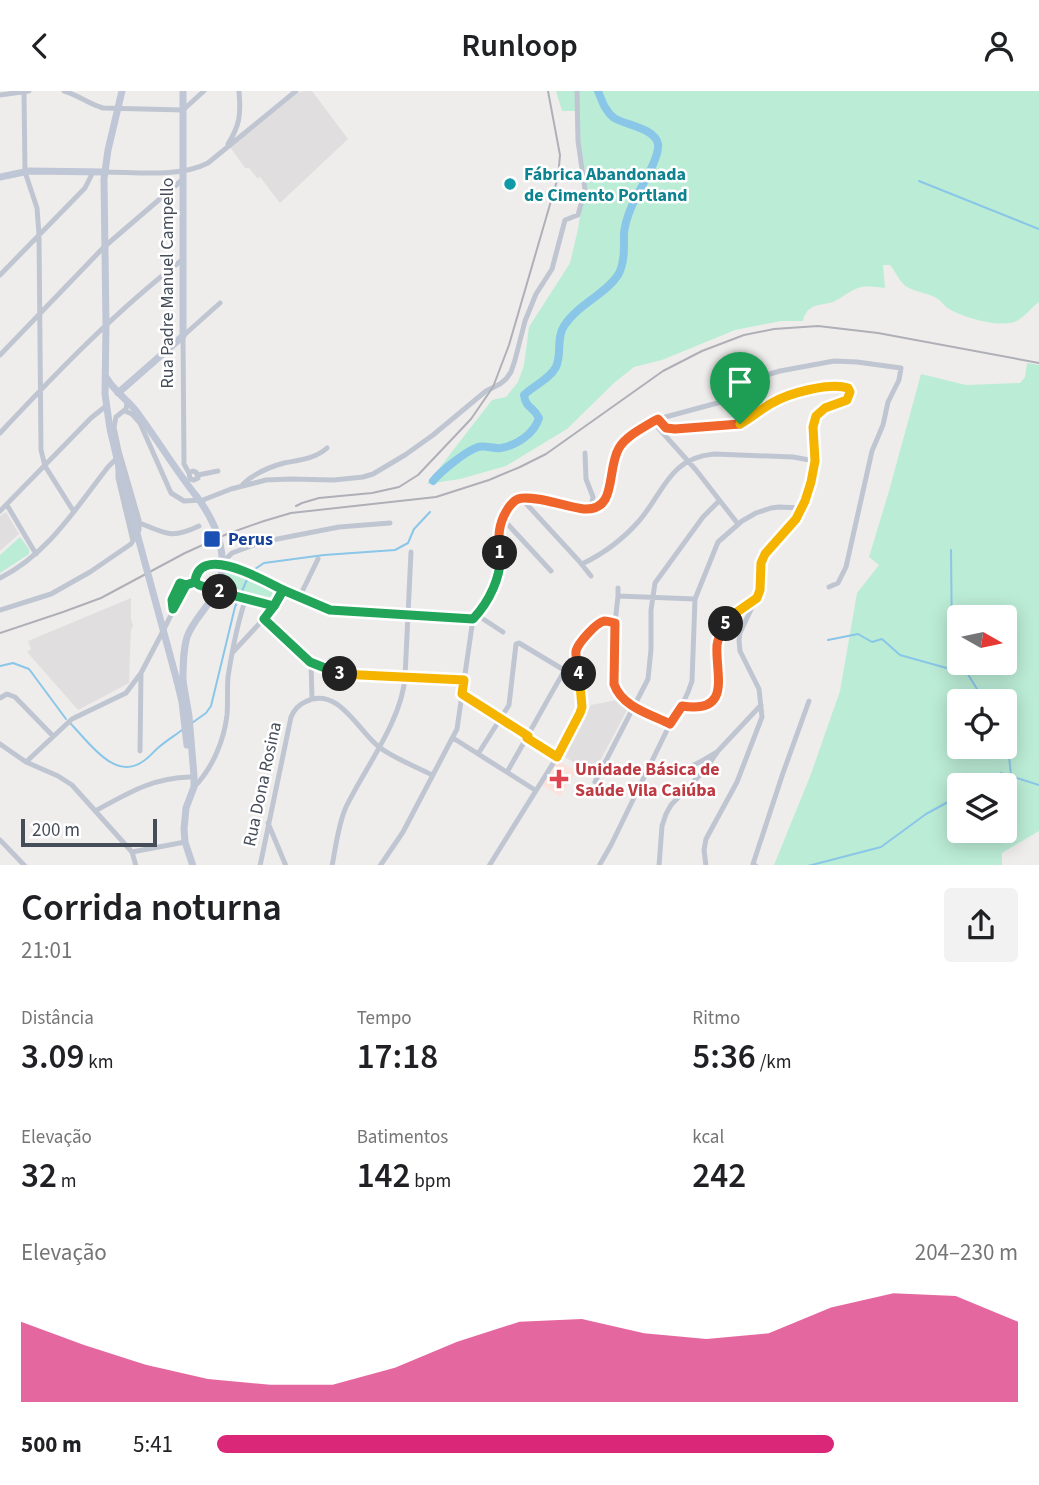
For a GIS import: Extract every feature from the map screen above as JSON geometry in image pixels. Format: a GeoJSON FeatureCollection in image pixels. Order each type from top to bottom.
{"type":"FeatureCollection","features":[{"type":"Feature","properties":{"kind":"main road"},"geometry":{"type":"LineString","coordinates":[[122,91],[104,172],[106,406],[118,464],[180,681],[194,787],[189,798]]}},
{"type":"Feature","properties":{"kind":"main road","name":"Rua Padre Manuel Campello"},"geometry":{"type":"LineString","coordinates":[[183,91],[183,336]]}},
{"type":"Feature","properties":{"kind":"main road"},"geometry":{"type":"LineString","coordinates":[[0,177],[25,172],[104,172]]}},
{"type":"Feature","properties":{"kind":"main road"},"geometry":{"type":"LineString","coordinates":[[118,393],[183,336]]}},
{"type":"Feature","properties":{"kind":"main road"},"geometry":{"type":"LineString","coordinates":[[106,377],[126,407],[139,415],[178,474],[205,508],[220,539],[220,578],[214,595],[190,630],[180,681]]}},
{"type":"Feature","properties":{"kind":"main road"},"geometry":{"type":"LineString","coordinates":[[192,773],[184,821],[185,842],[192,865]]}},
{"type":"Feature","properties":{"kind":"street"},"geometry":{"type":"LineString","coordinates":[[64,91],[96,106],[183,110],[204,91]]}},
{"type":"Feature","properties":{"kind":"street"},"geometry":{"type":"LineString","coordinates":[[226,148],[239,125],[239,91]]}},
{"type":"Feature","properties":{"kind":"street"},"geometry":{"type":"LineString","coordinates":[[0,355],[104,247],[182,176],[208,163],[296,91]]}},
{"type":"Feature","properties":{"kind":"street"},"geometry":{"type":"LineString","coordinates":[[0,610],[51,594],[90,572],[133,541],[140,523],[114,426],[116,417],[126,407],[140,423],[174,496],[184,501],[200,501],[265,480],[334,479],[373,474],[415,448],[486,391],[506,379],[511,372],[536,293],[552,269],[565,220],[578,215],[581,207],[585,183],[578,141],[577,91]]}},
{"type":"Feature","properties":{"kind":"street"},"geometry":{"type":"LineString","coordinates":[[0,95],[27,92],[25,172],[35,201],[38,235],[41,450],[45,466],[74,512]]}},
{"type":"Feature","properties":{"kind":"street"},"geometry":{"type":"LineString","coordinates":[[0,275],[85,188],[93,172]]}},
{"type":"Feature","properties":{"kind":"street"},"geometry":{"type":"LineString","coordinates":[[104,172],[182,176]]}},
{"type":"Feature","properties":{"kind":"street"},"geometry":{"type":"LineString","coordinates":[[0,433],[106,325],[182,260]]}},
{"type":"Feature","properties":{"kind":"street"},"geometry":{"type":"LineString","coordinates":[[183,336],[220,303]]}},
{"type":"Feature","properties":{"kind":"street","name":"Rua Padre Manuel Campello"},"geometry":{"type":"LineString","coordinates":[[183,336],[184,464],[192,480],[197,479],[198,475],[218,471]]}},
{"type":"Feature","properties":{"kind":"street"},"geometry":{"type":"LineString","coordinates":[[381,865],[403,832],[459,722],[475,617],[499,573],[501,560],[498,535],[502,518],[510,505],[522,498],[531,498],[573,508],[599,507],[607,498],[620,446],[631,436],[656,420],[721,402],[751,382],[780,371],[834,361],[901,368],[872,451],[846,567],[838,583],[830,587]]}},
{"type":"Feature","properties":{"kind":"street"},"geometry":{"type":"LineString","coordinates":[[656,420],[670,429],[735,425],[786,396],[838,386],[848,388],[850,392],[847,400],[825,408],[816,416],[813,427],[815,461],[802,508],[765,554],[761,563],[760,590],[738,640],[743,659],[759,689],[761,719],[740,776],[706,839],[706,865]]}},
{"type":"Feature","properties":{"kind":"street"},"geometry":{"type":"LineString","coordinates":[[0,511],[106,406]]}},
{"type":"Feature","properties":{"kind":"street"},"geometry":{"type":"LineString","coordinates":[[656,420],[738,524]]}},
{"type":"Feature","properties":{"kind":"street"},"geometry":{"type":"LineString","coordinates":[[241,486],[260,472],[314,456],[327,448]]}},
{"type":"Feature","properties":{"kind":"street"},"geometry":{"type":"LineString","coordinates":[[585,453],[586,479],[593,497],[591,509]]}},
{"type":"Feature","properties":{"kind":"street"},"geometry":{"type":"LineString","coordinates":[[582,565],[627,533],[641,519],[670,477],[687,461],[714,454],[793,457],[815,461]]}},
{"type":"Feature","properties":{"kind":"street"},"geometry":{"type":"LineString","coordinates":[[0,578],[36,554],[60,530],[105,470],[118,464],[117,478],[133,541]]}},
{"type":"Feature","properties":{"kind":"street"},"geometry":{"type":"LineString","coordinates":[[522,498],[591,576]]}},
{"type":"Feature","properties":{"kind":"street"},"geometry":{"type":"LineString","coordinates":[[595,782],[649,675],[655,583],[719,501]]}},
{"type":"Feature","properties":{"kind":"street"},"geometry":{"type":"LineString","coordinates":[[7,505],[36,554]]}},
{"type":"Feature","properties":{"kind":"street"},"geometry":{"type":"LineString","coordinates":[[600,865],[670,724],[682,706],[692,681],[695,599],[719,542],[738,524],[756,513],[771,508],[802,508]]}},
{"type":"Feature","properties":{"kind":"street"},"geometry":{"type":"LineString","coordinates":[[502,518],[551,571]]}},
{"type":"Feature","properties":{"kind":"street"},"geometry":{"type":"LineString","coordinates":[[140,523],[166,534],[178,534],[199,526]]}},
{"type":"Feature","properties":{"kind":"street"},"geometry":{"type":"LineString","coordinates":[[221,564],[232,553],[262,543],[339,527],[390,523]]}},
{"type":"Feature","properties":{"kind":"street"},"geometry":{"type":"LineString","coordinates":[[332,865],[345,810],[399,706],[404,687],[411,552]]}},
{"type":"Feature","properties":{"kind":"street"},"geometry":{"type":"LineString","coordinates":[[299,598],[318,559]]}},
{"type":"Feature","properties":{"kind":"street"},"geometry":{"type":"LineString","coordinates":[[195,582],[196,575],[215,563],[258,577],[330,610],[475,617],[503,632]]}},
{"type":"Feature","properties":{"kind":"street"},"geometry":{"type":"LineString","coordinates":[[26,762],[72,719],[122,696],[132,686],[164,630],[173,609],[174,593],[180,583],[186,585],[195,582]]}},
{"type":"Feature","properties":{"kind":"street"},"geometry":{"type":"LineString","coordinates":[[195,582],[274,606]]}},
{"type":"Feature","properties":{"kind":"street"},"geometry":{"type":"LineString","coordinates":[[618,588],[614,684],[619,694],[635,707],[670,724]]}},
{"type":"Feature","properties":{"kind":"street"},"geometry":{"type":"LineString","coordinates":[[233,652],[264,619],[283,590]]}},
{"type":"Feature","properties":{"kind":"street"},"geometry":{"type":"LineString","coordinates":[[618,596],[695,599]]}},
{"type":"Feature","properties":{"kind":"street"},"geometry":{"type":"LineString","coordinates":[[194,787],[209,767],[219,747],[227,717],[228,680],[238,621],[245,598]]}},
{"type":"Feature","properties":{"kind":"street"},"geometry":{"type":"LineString","coordinates":[[682,706],[704,705],[716,696],[719,684],[719,637],[737,612],[757,598]]}},
{"type":"Feature","properties":{"kind":"street"},"geometry":{"type":"LineString","coordinates":[[264,619],[310,662],[337,674],[464,680]]}},
{"type":"Feature","properties":{"kind":"street"},"geometry":{"type":"LineString","coordinates":[[507,772],[581,642],[600,623],[615,623]]}},
{"type":"Feature","properties":{"kind":"street"},"geometry":{"type":"LineString","coordinates":[[478,754],[502,718],[509,702],[516,645],[519,643],[564,670]]}},
{"type":"Feature","properties":{"kind":"street"},"geometry":{"type":"LineString","coordinates":[[490,865],[578,720],[581,710],[576,652]]}},
{"type":"Feature","properties":{"kind":"street"},"geometry":{"type":"LineString","coordinates":[[310,662],[312,699],[330,700],[338,705],[379,747],[432,775]]}},
{"type":"Feature","properties":{"kind":"street"},"geometry":{"type":"LineString","coordinates":[[140,751],[141,673]]}},
{"type":"Feature","properties":{"kind":"street"},"geometry":{"type":"LineString","coordinates":[[0,698],[7,694],[15,697],[53,736]]}},
{"type":"Feature","properties":{"kind":"street"},"geometry":{"type":"LineString","coordinates":[[462,694],[502,718],[557,757]]}},
{"type":"Feature","properties":{"kind":"street","name":"Rua Dona Rosina"},"geometry":{"type":"LineString","coordinates":[[260,865],[292,713],[301,704],[312,699]]}},
{"type":"Feature","properties":{"kind":"street"},"geometry":{"type":"LineString","coordinates":[[754,865],[809,701]]}},
{"type":"Feature","properties":{"kind":"street"},"geometry":{"type":"LineString","coordinates":[[659,865],[666,814],[705,771],[718,751],[761,705]]}},
{"type":"Feature","properties":{"kind":"street"},"geometry":{"type":"LineString","coordinates":[[453,738],[535,790]]}},
{"type":"Feature","properties":{"kind":"street"},"geometry":{"type":"LineString","coordinates":[[0,744],[26,762],[66,781],[132,852],[136,865]]}},
{"type":"Feature","properties":{"kind":"street"},"geometry":{"type":"LineString","coordinates":[[648,771],[683,771],[718,751]]}},
{"type":"Feature","properties":{"kind":"street"},"geometry":{"type":"LineString","coordinates":[[95,811],[150,783],[209,767]]}},
{"type":"Feature","properties":{"kind":"street"},"geometry":{"type":"LineString","coordinates":[[268,823],[286,865]]}},
{"type":"Feature","properties":{"kind":"street"},"geometry":{"type":"LineString","coordinates":[[0,840],[24,865]]}},
{"type":"Feature","properties":{"kind":"street"},"geometry":{"type":"LineString","coordinates":[[132,852],[185,842]]}},
{"type":"Feature","properties":{"kind":"shaded area"},"geometry":{"type":"Polygon","coordinates":[[[312,91],[348,139],[280,203],[260,177],[257,178],[249,168],[245,168],[230,147],[299,92],[312,91]]]}},
{"type":"Feature","properties":{"kind":"shaded area"},"geometry":{"type":"Polygon","coordinates":[[[6,512],[19,534],[0,551],[0,516],[6,512]]]}},
{"type":"Feature","properties":{"kind":"shaded area"},"geometry":{"type":"Polygon","coordinates":[[[131,598],[133,626],[129,683],[78,710],[27,652],[31,649],[28,641],[131,598]]]}},
{"type":"Feature","properties":{"kind":"shaded area"},"geometry":{"type":"Polygon","coordinates":[[[616,700],[627,710],[593,774],[563,756],[591,705],[616,700]]]}},
{"type":"Feature","properties":{"kind":"shaded area","name":"Unidade Básica de Saúde Vila Caiúba"},"geometry":{"type":"Polygon","coordinates":[[[558,760],[576,772],[560,797],[542,785],[558,760]]]}},
{"type":"Feature","properties":{"kind":"green space"},"geometry":{"type":"Polygon","coordinates":[[[556,91],[1039,91],[1039,302],[1014,322],[1002,324],[976,320],[946,307],[934,297],[907,287],[890,265],[883,265],[885,288],[858,288],[833,302],[811,308],[803,321],[781,321],[735,330],[662,360],[634,367],[567,429],[506,466],[460,479],[427,484],[492,400],[506,397],[518,382],[524,365],[529,327],[570,263],[586,178],[575,111],[562,111],[556,91]]]}},
{"type":"Feature","properties":{"kind":"green space"},"geometry":{"type":"Polygon","coordinates":[[[1027,363],[1039,365],[1039,831],[1002,853],[1002,865],[774,865],[811,774],[840,691],[857,593],[879,565],[869,557],[921,374],[966,385],[1020,383],[1025,377],[1027,363]]]}},
{"type":"Feature","properties":{"kind":"green space"},"geometry":{"type":"Polygon","coordinates":[[[20,537],[29,549],[29,554],[0,573],[0,555],[20,537]]]}},
{"type":"Feature","properties":{"kind":"green space"},"geometry":{"type":"Polygon","coordinates":[[[226,567],[272,591],[273,596],[267,598],[220,588],[226,567]]]}},
{"type":"Feature","properties":{"kind":"waterway"},"geometry":{"type":"LineString","coordinates":[[433,481],[473,449],[507,447],[524,438],[533,429],[539,418],[526,403],[524,395],[556,367],[564,326],[618,275],[623,260],[627,220],[652,167],[658,144],[646,131],[614,118],[606,109],[598,91]]}},
{"type":"Feature","properties":{"kind":"waterway"},"geometry":{"type":"LineString","coordinates":[[919,181],[1039,229]]}},
{"type":"Feature","properties":{"kind":"waterway"},"geometry":{"type":"LineString","coordinates":[[252,571],[264,563],[395,550],[408,543],[414,529],[430,512]]}},
{"type":"Feature","properties":{"kind":"waterway"},"geometry":{"type":"LineString","coordinates":[[951,550],[952,605]]}},
{"type":"Feature","properties":{"kind":"waterway"},"geometry":{"type":"LineString","coordinates":[[192,723],[211,706],[235,607],[249,575]]}},
{"type":"Feature","properties":{"kind":"waterway"},"geometry":{"type":"LineString","coordinates":[[828,640],[858,634],[872,642],[882,639],[900,655],[947,668]]}},
{"type":"Feature","properties":{"kind":"waterway"},"geometry":{"type":"LineString","coordinates":[[0,666],[13,663],[29,669],[66,719]]}},
{"type":"Feature","properties":{"kind":"waterway"},"geometry":{"type":"LineString","coordinates":[[968,675],[977,689]]}},
{"type":"Feature","properties":{"kind":"waterway"},"geometry":{"type":"LineString","coordinates":[[70,723],[102,756],[112,763],[132,767],[147,759],[182,730]]}},
{"type":"Feature","properties":{"kind":"waterway"},"geometry":{"type":"LineString","coordinates":[[1009,759],[1011,773]]}},
{"type":"Feature","properties":{"kind":"waterway"},"geometry":{"type":"LineString","coordinates":[[1017,778],[1039,785]]}},
{"type":"Feature","properties":{"kind":"waterway"},"geometry":{"type":"LineString","coordinates":[[812,865],[881,847],[926,814],[947,803]]}},
{"type":"Feature","properties":{"kind":"railway"},"geometry":{"type":"LineString","coordinates":[[296,506],[319,498],[372,493],[399,487],[418,475],[471,419],[493,387],[509,345],[558,177],[560,155],[548,91]]}},
{"type":"Feature","properties":{"kind":"railway"},"geometry":{"type":"LineString","coordinates":[[0,633],[101,598],[185,553],[264,521],[291,513],[436,497],[489,480],[546,454],[663,371],[702,351],[744,335],[774,329],[818,326],[878,333],[1039,363]]}},
{"type":"Feature","properties":{"kind":"place","name":"Fábrica Abandonada de Cimento Portland"},"geometry":{"type":"Point","coordinates":[510,184]}},
{"type":"Feature","properties":{"kind":"place","name":"Perus"},"geometry":{"type":"Point","coordinates":[212,539]}},
{"type":"Feature","properties":{"kind":"place","name":"Unidade Básica de Saúde Vila Caiúba"},"geometry":{"type":"Point","coordinates":[559,779]}},
{"type":"Feature","properties":{"kind":"route"},"geometry":{"type":"LineString","coordinates":[[740,424],[670,429],[663,426],[658,419],[654,421],[631,436],[618,450],[607,498],[596,509],[573,508],[526,497],[514,501],[500,525],[499,573],[473,619],[330,610],[283,590],[274,606],[195,582],[186,585],[173,609],[172,600],[180,583],[186,585],[195,582],[200,571],[215,563],[251,574],[283,590],[274,606],[264,619],[310,662],[337,674],[464,680],[462,694],[557,757],[581,710],[576,652],[592,629],[608,621],[615,623],[614,684],[617,690],[625,701],[670,724],[682,706],[704,705],[716,696],[720,676],[717,645],[719,637],[737,612],[757,598],[761,563],[765,554],[796,519],[807,496],[815,461],[813,427],[816,416],[825,408],[847,400],[850,392],[848,388],[838,386],[795,393],[773,402],[740,424]]}}]}
